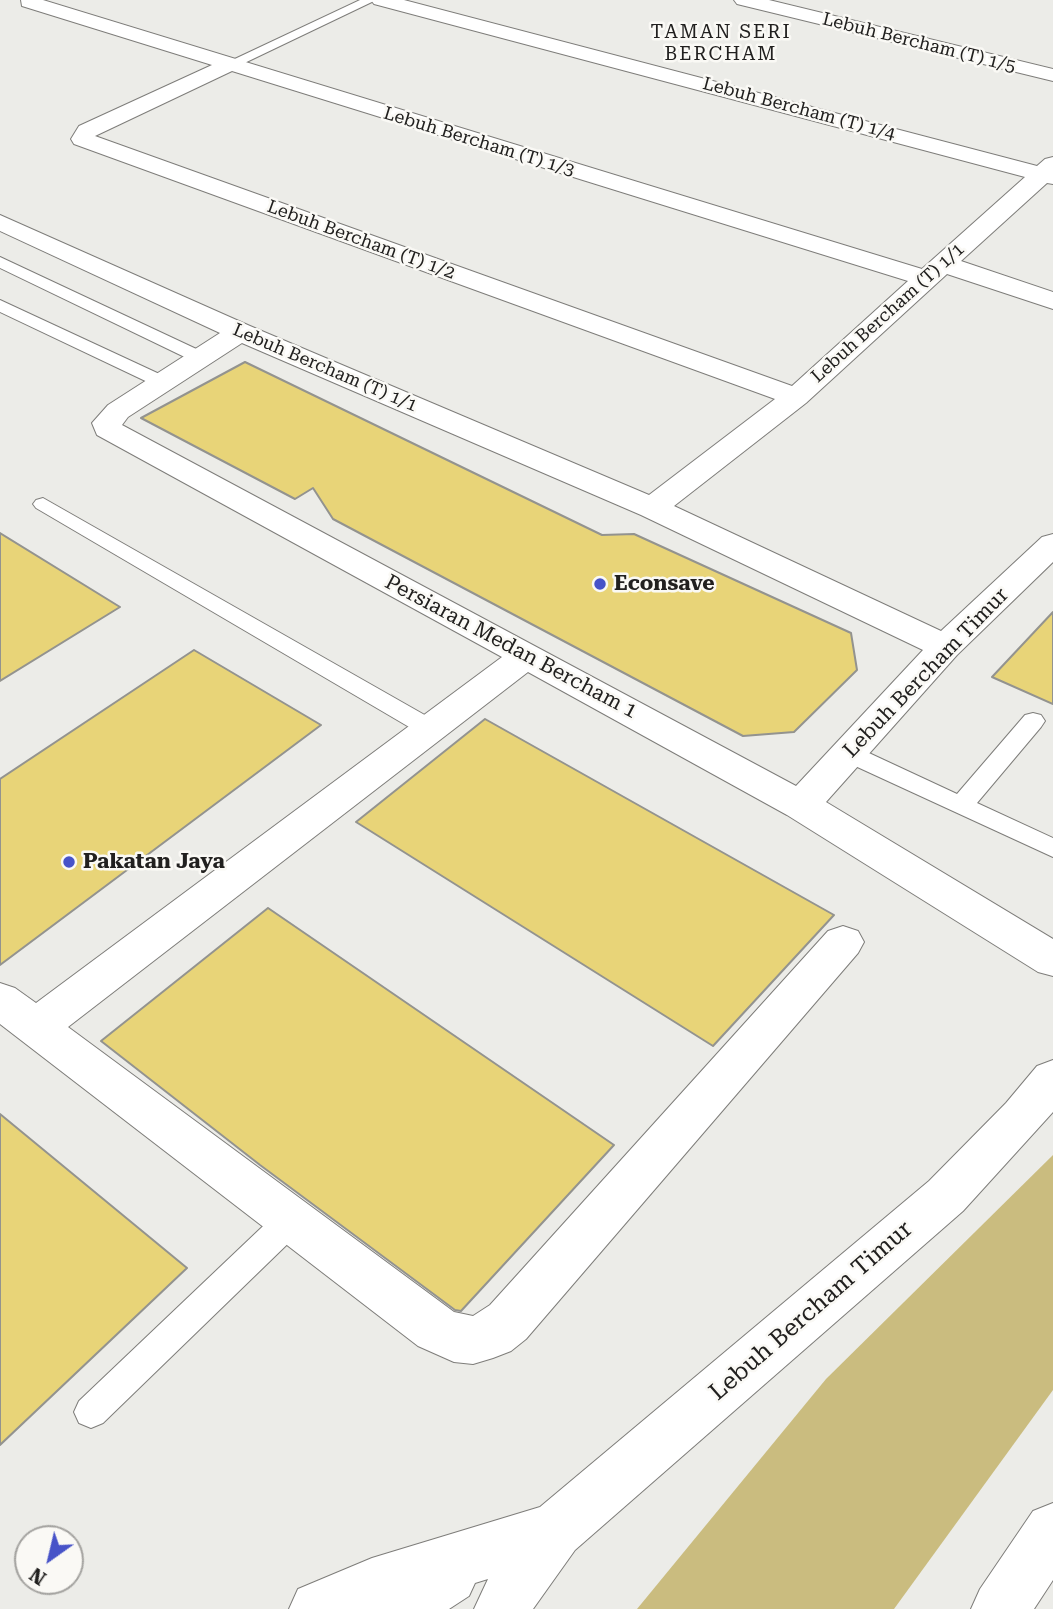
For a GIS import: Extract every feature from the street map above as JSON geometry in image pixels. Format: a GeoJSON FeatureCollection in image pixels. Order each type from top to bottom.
{"type":"FeatureCollection","features":[{"type":"Feature","properties":{"kind":"street","name":"Lebuh Bercham (T) 1/4"},"geometry":{"type":"LineString","coordinates":[[382,0],[1049,171]]}},
{"type":"Feature","properties":{"kind":"street","name":"Lebuh Bercham (T) 1/5"},"geometry":{"type":"LineString","coordinates":[[744,0],[1053,75]]}},
{"type":"Feature","properties":{"kind":"street","name":"Lebuh Bercham (T) 1/3"},"geometry":{"type":"LineString","coordinates":[[29,2],[229,65],[936,271],[1053,301]]}},
{"type":"Feature","properties":{"kind":"street","name":"Lebuh Bercham (T) 1/2"},"geometry":{"type":"LineString","coordinates":[[229,65],[87,131],[82,139],[796,397]]}},
{"type":"Feature","properties":{"kind":"street","name":"Lebuh Bercham (T) 1/1"},"geometry":{"type":"LineString","coordinates":[[652,508],[796,397],[1049,171]]}},
{"type":"Feature","properties":{"kind":"street","name":"Lebuh Bercham (T) 1/1"},"geometry":{"type":"LineString","coordinates":[[0,222],[240,332],[652,508],[945,647]]}},
{"type":"Feature","properties":{"kind":"street","name":"Persiaran Medan Bercham 1"},"geometry":{"type":"LineString","coordinates":[[240,332],[111,416],[107,423],[108,429],[802,805],[1053,960]]}},
{"type":"Feature","properties":{"kind":"street","name":"Lebuh Bercham Timur"},"geometry":{"type":"LineString","coordinates":[[802,805],[945,647],[1053,544]]}},
{"type":"Feature","properties":{"kind":"street"},"geometry":{"type":"LineString","coordinates":[[35,1028],[528,655]]}},
{"type":"Feature","properties":{"kind":"street"},"geometry":{"type":"LineString","coordinates":[[0,1000],[436,1329],[454,1338],[473,1340],[493,1334],[508,1322],[843,943]]}},
{"type":"Feature","properties":{"kind":"street","name":"Lebuh Bercham Timur"},"geometry":{"type":"LineString","coordinates":[[500,1588],[555,1530],[946,1196],[1053,1079]]}},
{"type":"Feature","properties":{"kind":"street"},"geometry":{"type":"LineString","coordinates":[[1000,1609],[1053,1531]]}},
{"type":"Feature","properties":{"kind":"street"},"geometry":{"type":"LineString","coordinates":[[318,1609],[372,1586],[500,1588]]}},
{"type":"Feature","properties":{"kind":"street"},"geometry":{"type":"LineString","coordinates":[[398,1609],[500,1588]]}},
{"type":"Feature","properties":{"kind":"lane"},"geometry":{"type":"LineString","coordinates":[[229,65],[370,0]]}},
{"type":"Feature","properties":{"kind":"lane"},"geometry":{"type":"LineString","coordinates":[[0,262],[201,358]]}},
{"type":"Feature","properties":{"kind":"lane"},"geometry":{"type":"LineString","coordinates":[[0,305],[162,382]]}},
{"type":"Feature","properties":{"kind":"lane"},"geometry":{"type":"LineString","coordinates":[[43,504],[429,728]]}},
{"type":"Feature","properties":{"kind":"lane"},"geometry":{"type":"LineString","coordinates":[[961,806],[1032,721]]}},
{"type":"Feature","properties":{"kind":"lane"},"geometry":{"type":"LineString","coordinates":[[848,753],[1053,848]]}},
{"type":"Feature","properties":{"kind":"lane"},"geometry":{"type":"LineString","coordinates":[[91,1412],[291,1220]]}},
{"type":"Feature","properties":{"kind":"shaded area"},"geometry":{"type":"Polygon","coordinates":[[[1053,1155],[1053,1390],[894,1609],[637,1609],[826,1379],[1053,1155]]]}},
{"type":"Feature","properties":{"kind":"building","name":"Econsave"},"geometry":{"type":"Polygon","coordinates":[[[245,362],[602,535],[634,534],[851,633],[857,670],[794,732],[743,736],[333,519],[313,488],[295,499],[141,418],[245,362]]]}},
{"type":"Feature","properties":{"kind":"building"},"geometry":{"type":"Polygon","coordinates":[[[0,533],[120,607],[0,681],[0,533]]]}},
{"type":"Feature","properties":{"kind":"building"},"geometry":{"type":"Polygon","coordinates":[[[1053,612],[1053,704],[992,677],[1053,612]]]}},
{"type":"Feature","properties":{"kind":"building","name":"Pakatan Jaya"},"geometry":{"type":"Polygon","coordinates":[[[194,650],[321,725],[0,965],[0,779],[194,650]]]}},
{"type":"Feature","properties":{"kind":"building"},"geometry":{"type":"Polygon","coordinates":[[[485,719],[834,915],[713,1046],[356,822],[485,719]]]}},
{"type":"Feature","properties":{"kind":"building"},"geometry":{"type":"Polygon","coordinates":[[[268,908],[614,1145],[461,1311],[455,1310],[260,1165],[101,1041],[268,908]]]}},
{"type":"Feature","properties":{"kind":"building"},"geometry":{"type":"Polygon","coordinates":[[[0,1114],[187,1268],[0,1445],[0,1114]]]}},
{"type":"Feature","properties":{"kind":"place","name":"Econsave"},"geometry":{"type":"Point","coordinates":[600,584]}},
{"type":"Feature","properties":{"kind":"place","name":"Pakatan Jaya"},"geometry":{"type":"Point","coordinates":[69,862]}},
{"type":"Feature","properties":{"kind":"district","name":"TAMAN SERI BERCHAM"},"geometry":{"type":"Point","coordinates":[721,43]}}]}
